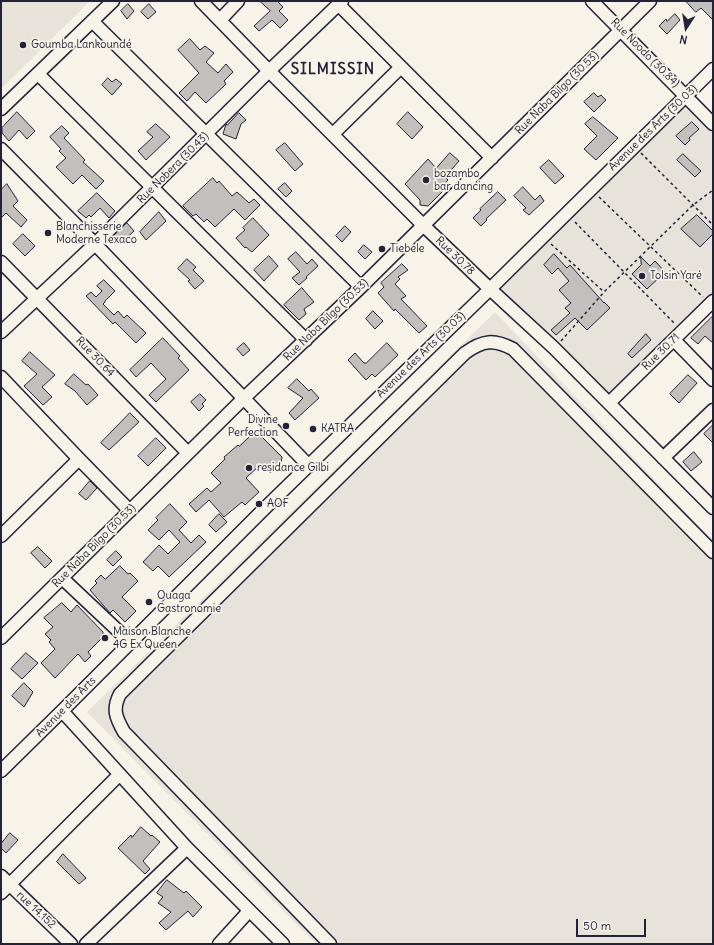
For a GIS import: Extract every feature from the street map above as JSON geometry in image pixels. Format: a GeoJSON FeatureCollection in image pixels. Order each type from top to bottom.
{"type":"FeatureCollection","features":[{"type":"Feature","properties":{"kind":"street"},"geometry":{"type":"LineString","coordinates":[[1,109],[113,1]]}},
{"type":"Feature","properties":{"kind":"street","name":"Rue 30.78"},"geometry":{"type":"LineString","coordinates":[[201,1],[423,225],[554,348],[713,508]]}},
{"type":"Feature","properties":{"kind":"street"},"geometry":{"type":"LineString","coordinates":[[220,20],[238,1]]}},
{"type":"Feature","properties":{"kind":"street","name":"Rue Noodo (30.84)"},"geometry":{"type":"LineString","coordinates":[[592,1],[713,124]]}},
{"type":"Feature","properties":{"kind":"street","name":"Rue Naba Bilgo (30.53)"},"geometry":{"type":"LineString","coordinates":[[1,638],[244,398],[361,287],[650,1]]}},
{"type":"Feature","properties":{"kind":"street"},"geometry":{"type":"LineString","coordinates":[[341,3],[401,67],[492,158]]}},
{"type":"Feature","properties":{"kind":"street","name":"Rue Nobera (30.43)"},"geometry":{"type":"LineString","coordinates":[[1,332],[95,244],[269,71],[341,3]]}},
{"type":"Feature","properties":{"kind":"street"},"geometry":{"type":"LineString","coordinates":[[92,21],[361,287]]}},
{"type":"Feature","properties":{"kind":"street"},"geometry":{"type":"LineString","coordinates":[[333,134],[401,67]]}},
{"type":"Feature","properties":{"kind":"street","name":"Avenue des Arts (30.03)"},"geometry":{"type":"LineString","coordinates":[[131,643],[258,514],[309,466],[414,361],[490,289],[713,69]]}},
{"type":"Feature","properties":{"kind":"street"},"geometry":{"type":"LineString","coordinates":[[38,74],[306,340]]}},
{"type":"Feature","properties":{"kind":"street"},"geometry":{"type":"LineString","coordinates":[[1,149],[95,244],[309,466]]}},
{"type":"Feature","properties":{"kind":"street","name":"Rue 30.64"},"geometry":{"type":"LineString","coordinates":[[1,262],[188,453]]}},
{"type":"Feature","properties":{"kind":"street","name":"Rue 30.71"},"geometry":{"type":"LineString","coordinates":[[609,403],[712,302]]}},
{"type":"Feature","properties":{"kind":"street"},"geometry":{"type":"LineString","coordinates":[[674,340],[713,380]]}},
{"type":"Feature","properties":{"kind":"street"},"geometry":{"type":"LineString","coordinates":[[330,944],[124,732],[118,722],[115,711],[115,703],[120,694],[465,353],[476,345],[488,341],[502,343],[513,349],[713,552]]}},
{"type":"Feature","properties":{"kind":"street"},"geometry":{"type":"LineString","coordinates":[[1,377],[130,510]]}},
{"type":"Feature","properties":{"kind":"street"},"geometry":{"type":"LineString","coordinates":[[663,458],[713,410]]}},
{"type":"Feature","properties":{"kind":"street"},"geometry":{"type":"LineString","coordinates":[[1,536],[79,459]]}},
{"type":"Feature","properties":{"kind":"street"},"geometry":{"type":"LineString","coordinates":[[62,578],[131,643]]}},
{"type":"Feature","properties":{"kind":"street","name":"Avenue des Arts"},"geometry":{"type":"LineString","coordinates":[[1,771],[131,643]]}},
{"type":"Feature","properties":{"kind":"street"},"geometry":{"type":"LineString","coordinates":[[62,711],[187,848],[283,944]]}},
{"type":"Feature","properties":{"kind":"street"},"geometry":{"type":"LineString","coordinates":[[4,885],[119,775]]}},
{"type":"Feature","properties":{"kind":"street"},"geometry":{"type":"LineString","coordinates":[[86,944],[187,848]]}},
{"type":"Feature","properties":{"kind":"street","name":"rue 14.152"},"geometry":{"type":"LineString","coordinates":[[4,885],[71,944]]}},
{"type":"Feature","properties":{"kind":"street"},"geometry":{"type":"LineString","coordinates":[[219,944],[249,911]]}},
{"type":"Feature","properties":{"kind":"path"},"geometry":{"type":"LineString","coordinates":[[634,146],[713,225]]}},
{"type":"Feature","properties":{"kind":"path"},"geometry":{"type":"LineString","coordinates":[[591,189],[651,247],[712,302]]}},
{"type":"Feature","properties":{"kind":"path"},"geometry":{"type":"LineString","coordinates":[[554,348],[604,292],[693,205],[713,190]]}},
{"type":"Feature","properties":{"kind":"path"},"geometry":{"type":"LineString","coordinates":[[566,213],[682,332]]}},
{"type":"Feature","properties":{"kind":"path"},"geometry":{"type":"LineString","coordinates":[[543,236],[604,292]]}},
{"type":"Feature","properties":{"kind":"shaded area","name":"Goumba Lankoundé"},"geometry":{"type":"Polygon","coordinates":[[[1,1],[90,1],[1,89],[1,1]]]}},
{"type":"Feature","properties":{"kind":"shaded area"},"geometry":{"type":"Polygon","coordinates":[[[686,96],[713,124],[713,301],[609,403],[490,289],[686,96]]]}},
{"type":"Feature","properties":{"kind":"shaded area"},"geometry":{"type":"Polygon","coordinates":[[[495,312],[713,541],[713,944],[316,944],[87,712],[495,312]]]}},
{"type":"Feature","properties":{"kind":"building"},"geometry":{"type":"Polygon","coordinates":[[[260,1],[277,1],[283,7],[279,11],[288,20],[280,28],[272,20],[259,31],[254,26],[270,11],[260,1]]]}},
{"type":"Feature","properties":{"kind":"building"},"geometry":{"type":"Polygon","coordinates":[[[686,1],[713,1],[713,20],[701,8],[696,12],[686,1]]]}},
{"type":"Feature","properties":{"kind":"building"},"geometry":{"type":"Polygon","coordinates":[[[128,4],[134,11],[127,19],[121,11],[128,4]]]}},
{"type":"Feature","properties":{"kind":"building"},"geometry":{"type":"Polygon","coordinates":[[[149,4],[156,12],[148,19],[141,12],[149,4]]]}},
{"type":"Feature","properties":{"kind":"building"},"geometry":{"type":"Polygon","coordinates":[[[675,14],[680,20],[667,34],[659,26],[666,19],[667,21],[675,14]]]}},
{"type":"Feature","properties":{"kind":"building"},"geometry":{"type":"Polygon","coordinates":[[[190,39],[200,50],[205,46],[214,53],[206,62],[218,73],[226,64],[233,72],[224,81],[226,84],[206,103],[195,92],[187,101],[179,93],[199,73],[178,50],[190,39]]]}},
{"type":"Feature","properties":{"kind":"building"},"geometry":{"type":"Polygon","coordinates":[[[108,78],[112,82],[116,79],[122,84],[112,95],[102,85],[108,78]]]}},
{"type":"Feature","properties":{"kind":"building"},"geometry":{"type":"Polygon","coordinates":[[[594,93],[598,97],[601,95],[606,100],[594,112],[584,102],[594,93]]]}},
{"type":"Feature","properties":{"kind":"building"},"geometry":{"type":"Polygon","coordinates":[[[17,112],[35,131],[27,139],[19,130],[9,141],[2,133],[2,128],[17,112]]]}},
{"type":"Feature","properties":{"kind":"building"},"geometry":{"type":"Polygon","coordinates":[[[408,112],[423,127],[412,139],[397,124],[408,112]]]}},
{"type":"Feature","properties":{"kind":"building"},"geometry":{"type":"Polygon","coordinates":[[[239,113],[246,120],[241,124],[236,139],[223,134],[226,124],[227,125],[239,113]]]}},
{"type":"Feature","properties":{"kind":"building"},"geometry":{"type":"Polygon","coordinates":[[[593,117],[618,138],[596,160],[584,149],[597,136],[585,124],[593,117]]]}},
{"type":"Feature","properties":{"kind":"building"},"geometry":{"type":"Polygon","coordinates":[[[692,122],[699,129],[689,138],[690,140],[685,145],[676,136],[692,122]]]}},
{"type":"Feature","properties":{"kind":"building"},"geometry":{"type":"Polygon","coordinates":[[[156,124],[170,137],[146,160],[138,151],[153,137],[147,132],[156,124]]]}},
{"type":"Feature","properties":{"kind":"building"},"geometry":{"type":"Polygon","coordinates":[[[62,126],[69,133],[64,138],[85,160],[83,162],[104,181],[96,189],[82,175],[73,184],[56,167],[66,158],[59,151],[61,149],[50,137],[62,126]]]}},
{"type":"Feature","properties":{"kind":"building"},"geometry":{"type":"Polygon","coordinates":[[[285,143],[303,164],[295,171],[276,150],[285,143]]]}},
{"type":"Feature","properties":{"kind":"building"},"geometry":{"type":"Polygon","coordinates":[[[450,153],[459,161],[445,177],[448,180],[441,188],[443,191],[428,206],[420,205],[420,200],[405,184],[428,159],[436,168],[450,153]]]}},
{"type":"Feature","properties":{"kind":"building"},"geometry":{"type":"Polygon","coordinates":[[[683,154],[701,171],[695,177],[677,160],[683,154]]]}},
{"type":"Feature","properties":{"kind":"building"},"geometry":{"type":"Polygon","coordinates":[[[549,160],[564,176],[555,184],[540,168],[549,160]]]}},
{"type":"Feature","properties":{"kind":"building"},"geometry":{"type":"Polygon","coordinates":[[[213,178],[217,183],[219,181],[232,196],[237,192],[249,203],[254,199],[260,205],[245,220],[234,209],[215,227],[207,219],[204,222],[196,214],[193,216],[183,206],[213,178]]]}},
{"type":"Feature","properties":{"kind":"building"},"geometry":{"type":"Polygon","coordinates":[[[285,183],[292,191],[286,197],[278,189],[285,183]]]}},
{"type":"Feature","properties":{"kind":"building"},"geometry":{"type":"Polygon","coordinates":[[[7,184],[18,201],[13,206],[27,220],[21,227],[6,213],[1,218],[1,190],[7,184]]]}},
{"type":"Feature","properties":{"kind":"building"},"geometry":{"type":"Polygon","coordinates":[[[523,187],[535,200],[540,195],[544,201],[529,215],[523,210],[526,208],[514,196],[523,187]]]}},
{"type":"Feature","properties":{"kind":"building"},"geometry":{"type":"Polygon","coordinates":[[[498,192],[506,200],[486,219],[487,220],[481,226],[473,218],[498,192]]]}},
{"type":"Feature","properties":{"kind":"building"},"geometry":{"type":"Polygon","coordinates":[[[97,193],[115,211],[109,218],[100,208],[91,217],[89,215],[86,218],[78,211],[97,193]]]}},
{"type":"Feature","properties":{"kind":"building"},"geometry":{"type":"Polygon","coordinates":[[[159,212],[166,221],[146,240],[140,232],[159,212]]]}},
{"type":"Feature","properties":{"kind":"building"},"geometry":{"type":"Polygon","coordinates":[[[697,215],[713,231],[713,234],[700,247],[681,229],[697,215]]]}},
{"type":"Feature","properties":{"kind":"building"},"geometry":{"type":"Polygon","coordinates":[[[253,218],[269,235],[252,252],[246,247],[245,248],[236,238],[245,230],[243,228],[253,218]]]}},
{"type":"Feature","properties":{"kind":"building"},"geometry":{"type":"Polygon","coordinates":[[[127,223],[134,231],[120,244],[112,237],[127,223]]]}},
{"type":"Feature","properties":{"kind":"building"},"geometry":{"type":"Polygon","coordinates":[[[345,226],[351,232],[342,242],[336,236],[345,226]]]}},
{"type":"Feature","properties":{"kind":"building"},"geometry":{"type":"Polygon","coordinates":[[[23,234],[35,246],[25,256],[13,244],[23,234]]]}},
{"type":"Feature","properties":{"kind":"building"},"geometry":{"type":"Polygon","coordinates":[[[364,245],[372,252],[365,259],[358,252],[364,245]]]}},
{"type":"Feature","properties":{"kind":"building"},"geometry":{"type":"Polygon","coordinates":[[[296,252],[307,264],[312,259],[318,266],[299,285],[292,278],[300,272],[288,259],[296,252]]]}},
{"type":"Feature","properties":{"kind":"building"},"geometry":{"type":"Polygon","coordinates":[[[554,254],[567,268],[570,265],[610,308],[587,330],[575,318],[556,335],[551,330],[570,313],[565,308],[571,303],[559,290],[569,281],[558,268],[552,274],[544,265],[554,254]]]}},
{"type":"Feature","properties":{"kind":"building"},"geometry":{"type":"Polygon","coordinates":[[[269,256],[278,266],[264,281],[254,270],[269,256]]]}},
{"type":"Feature","properties":{"kind":"building"},"geometry":{"type":"Polygon","coordinates":[[[641,257],[650,266],[655,261],[665,272],[647,289],[632,274],[641,265],[641,257]]]}},
{"type":"Feature","properties":{"kind":"building"},"geometry":{"type":"Polygon","coordinates":[[[187,259],[196,267],[193,270],[204,281],[195,289],[188,281],[190,280],[178,269],[187,259]]]}},
{"type":"Feature","properties":{"kind":"building"},"geometry":{"type":"Polygon","coordinates":[[[402,264],[408,270],[398,277],[400,279],[395,284],[406,296],[401,299],[427,326],[419,333],[395,309],[394,311],[378,293],[384,287],[381,283],[402,264]]]}},
{"type":"Feature","properties":{"kind":"building"},"geometry":{"type":"Polygon","coordinates":[[[104,280],[115,291],[103,304],[114,315],[118,311],[124,318],[127,315],[146,333],[136,343],[115,322],[113,324],[86,296],[91,292],[96,297],[102,291],[97,286],[104,280]]]}},
{"type":"Feature","properties":{"kind":"building"},"geometry":{"type":"Polygon","coordinates":[[[302,288],[314,302],[304,309],[306,314],[299,320],[284,305],[302,288]]]}},
{"type":"Feature","properties":{"kind":"building"},"geometry":{"type":"Polygon","coordinates":[[[373,311],[383,321],[375,329],[366,319],[373,311]]]}},
{"type":"Feature","properties":{"kind":"building"},"geometry":{"type":"Polygon","coordinates":[[[713,316],[713,343],[705,336],[698,344],[691,338],[713,316]]]}},
{"type":"Feature","properties":{"kind":"building"},"geometry":{"type":"Polygon","coordinates":[[[646,334],[651,340],[632,358],[628,354],[646,334]]]}},
{"type":"Feature","properties":{"kind":"building"},"geometry":{"type":"Polygon","coordinates":[[[163,338],[180,356],[178,358],[189,370],[156,402],[149,395],[166,379],[151,363],[136,377],[130,370],[163,338]]]}},
{"type":"Feature","properties":{"kind":"building"},"geometry":{"type":"Polygon","coordinates":[[[244,343],[250,350],[243,356],[237,349],[244,343]]]}},
{"type":"Feature","properties":{"kind":"building"},"geometry":{"type":"Polygon","coordinates":[[[387,343],[398,355],[375,377],[372,374],[366,380],[348,360],[355,353],[364,363],[366,363],[387,343]]]}},
{"type":"Feature","properties":{"kind":"building"},"geometry":{"type":"Polygon","coordinates":[[[30,352],[55,375],[42,387],[52,397],[43,405],[24,386],[37,374],[22,361],[30,352]]]}},
{"type":"Feature","properties":{"kind":"building"},"geometry":{"type":"Polygon","coordinates":[[[74,374],[86,385],[88,384],[98,395],[87,405],[75,391],[65,384],[74,374]]]}},
{"type":"Feature","properties":{"kind":"building"},"geometry":{"type":"Polygon","coordinates":[[[688,375],[697,383],[679,403],[670,394],[688,375]]]}},
{"type":"Feature","properties":{"kind":"building"},"geometry":{"type":"Polygon","coordinates":[[[297,379],[309,391],[311,389],[319,398],[295,420],[289,413],[303,398],[288,388],[297,379]]]}},
{"type":"Feature","properties":{"kind":"building"},"geometry":{"type":"Polygon","coordinates":[[[200,394],[206,400],[202,404],[204,406],[199,411],[191,402],[200,394]]]}},
{"type":"Feature","properties":{"kind":"building"},"geometry":{"type":"Polygon","coordinates":[[[130,413],[139,422],[109,450],[101,443],[130,413]]]}},
{"type":"Feature","properties":{"kind":"building"},"geometry":{"type":"Polygon","coordinates":[[[713,425],[713,443],[704,434],[713,425]]]}},
{"type":"Feature","properties":{"kind":"building"},"geometry":{"type":"Polygon","coordinates":[[[256,431],[282,457],[281,463],[270,473],[261,464],[246,478],[259,492],[245,505],[242,502],[224,517],[209,500],[196,512],[189,504],[207,488],[211,492],[221,483],[211,473],[225,459],[224,457],[256,431]]]}},
{"type":"Feature","properties":{"kind":"building"},"geometry":{"type":"Polygon","coordinates":[[[156,438],[166,448],[148,466],[138,456],[156,438]]]}},
{"type":"Feature","properties":{"kind":"building"},"geometry":{"type":"Polygon","coordinates":[[[694,452],[702,462],[691,471],[683,462],[694,452]]]}},
{"type":"Feature","properties":{"kind":"building"},"geometry":{"type":"Polygon","coordinates":[[[90,481],[97,488],[86,500],[79,494],[90,481]]]}},
{"type":"Feature","properties":{"kind":"building"},"geometry":{"type":"Polygon","coordinates":[[[170,504],[187,522],[179,530],[191,543],[199,535],[206,542],[169,577],[158,566],[153,571],[143,562],[159,545],[168,554],[180,542],[169,530],[159,540],[148,530],[158,520],[156,518],[170,504]]]}},
{"type":"Feature","properties":{"kind":"building"},"geometry":{"type":"Polygon","coordinates":[[[219,514],[227,522],[216,532],[209,525],[219,514]]]}},
{"type":"Feature","properties":{"kind":"building"},"geometry":{"type":"Polygon","coordinates":[[[38,547],[52,561],[45,568],[31,553],[38,547]]]}},
{"type":"Feature","properties":{"kind":"building"},"geometry":{"type":"Polygon","coordinates":[[[116,551],[122,557],[113,566],[107,560],[116,551]]]}},
{"type":"Feature","properties":{"kind":"building"},"geometry":{"type":"Polygon","coordinates":[[[120,566],[138,581],[122,597],[136,611],[125,622],[113,610],[110,613],[90,590],[97,583],[95,581],[101,575],[105,579],[120,566]]]}},
{"type":"Feature","properties":{"kind":"building"},"geometry":{"type":"Polygon","coordinates":[[[62,603],[71,612],[77,605],[103,632],[103,637],[88,652],[91,656],[85,662],[78,654],[55,678],[41,663],[55,649],[49,642],[51,640],[45,634],[53,627],[44,618],[62,603]]]}},
{"type":"Feature","properties":{"kind":"building"},"geometry":{"type":"Polygon","coordinates":[[[26,653],[38,663],[22,679],[11,669],[26,653]]]}},
{"type":"Feature","properties":{"kind":"building"},"geometry":{"type":"Polygon","coordinates":[[[24,683],[33,692],[24,707],[12,696],[24,683]]]}},
{"type":"Feature","properties":{"kind":"building"},"geometry":{"type":"Polygon","coordinates":[[[141,827],[160,842],[143,861],[150,869],[145,874],[118,848],[131,835],[132,837],[141,827]]]}},
{"type":"Feature","properties":{"kind":"building"},"geometry":{"type":"Polygon","coordinates":[[[10,833],[18,840],[6,853],[1,848],[1,844],[10,833]]]}},
{"type":"Feature","properties":{"kind":"building"},"geometry":{"type":"Polygon","coordinates":[[[63,854],[86,878],[79,884],[57,862],[63,854]]]}},
{"type":"Feature","properties":{"kind":"building"},"geometry":{"type":"Polygon","coordinates":[[[167,880],[184,893],[186,891],[202,907],[193,917],[188,911],[166,930],[159,923],[171,912],[158,903],[163,897],[157,893],[167,880]]]}},
{"type":"Feature","properties":{"kind":"place","name":"Goumba Lankoundé"},"geometry":{"type":"Point","coordinates":[23,45]}},
{"type":"Feature","properties":{"kind":"place","name":"bozambo bar dancing"},"geometry":{"type":"Point","coordinates":[426,180]}},
{"type":"Feature","properties":{"kind":"place","name":"Blanchisserie Moderne Texaco"},"geometry":{"type":"Point","coordinates":[48,233]}},
{"type":"Feature","properties":{"kind":"place","name":"Tiebele"},"geometry":{"type":"Point","coordinates":[382,249]}},
{"type":"Feature","properties":{"kind":"place","name":"Tolsin Yaré"},"geometry":{"type":"Point","coordinates":[642,276]}},
{"type":"Feature","properties":{"kind":"place","name":"Divine Perfection"},"geometry":{"type":"Point","coordinates":[286,426]}},
{"type":"Feature","properties":{"kind":"place","name":"KATRA"},"geometry":{"type":"Point","coordinates":[313,429]}},
{"type":"Feature","properties":{"kind":"place","name":"residance Gilbi"},"geometry":{"type":"Point","coordinates":[249,468]}},
{"type":"Feature","properties":{"kind":"place","name":"AOF"},"geometry":{"type":"Point","coordinates":[259,504]}},
{"type":"Feature","properties":{"kind":"place","name":"Ouaga Gastronomie"},"geometry":{"type":"Point","coordinates":[149,602]}},
{"type":"Feature","properties":{"kind":"place","name":"Maison Blanche 4G Ex Queen"},"geometry":{"type":"Point","coordinates":[105,638]}},
{"type":"Feature","properties":{"kind":"district","name":"SILMISSIN"},"geometry":{"type":"Point","coordinates":[333,70]}}]}
